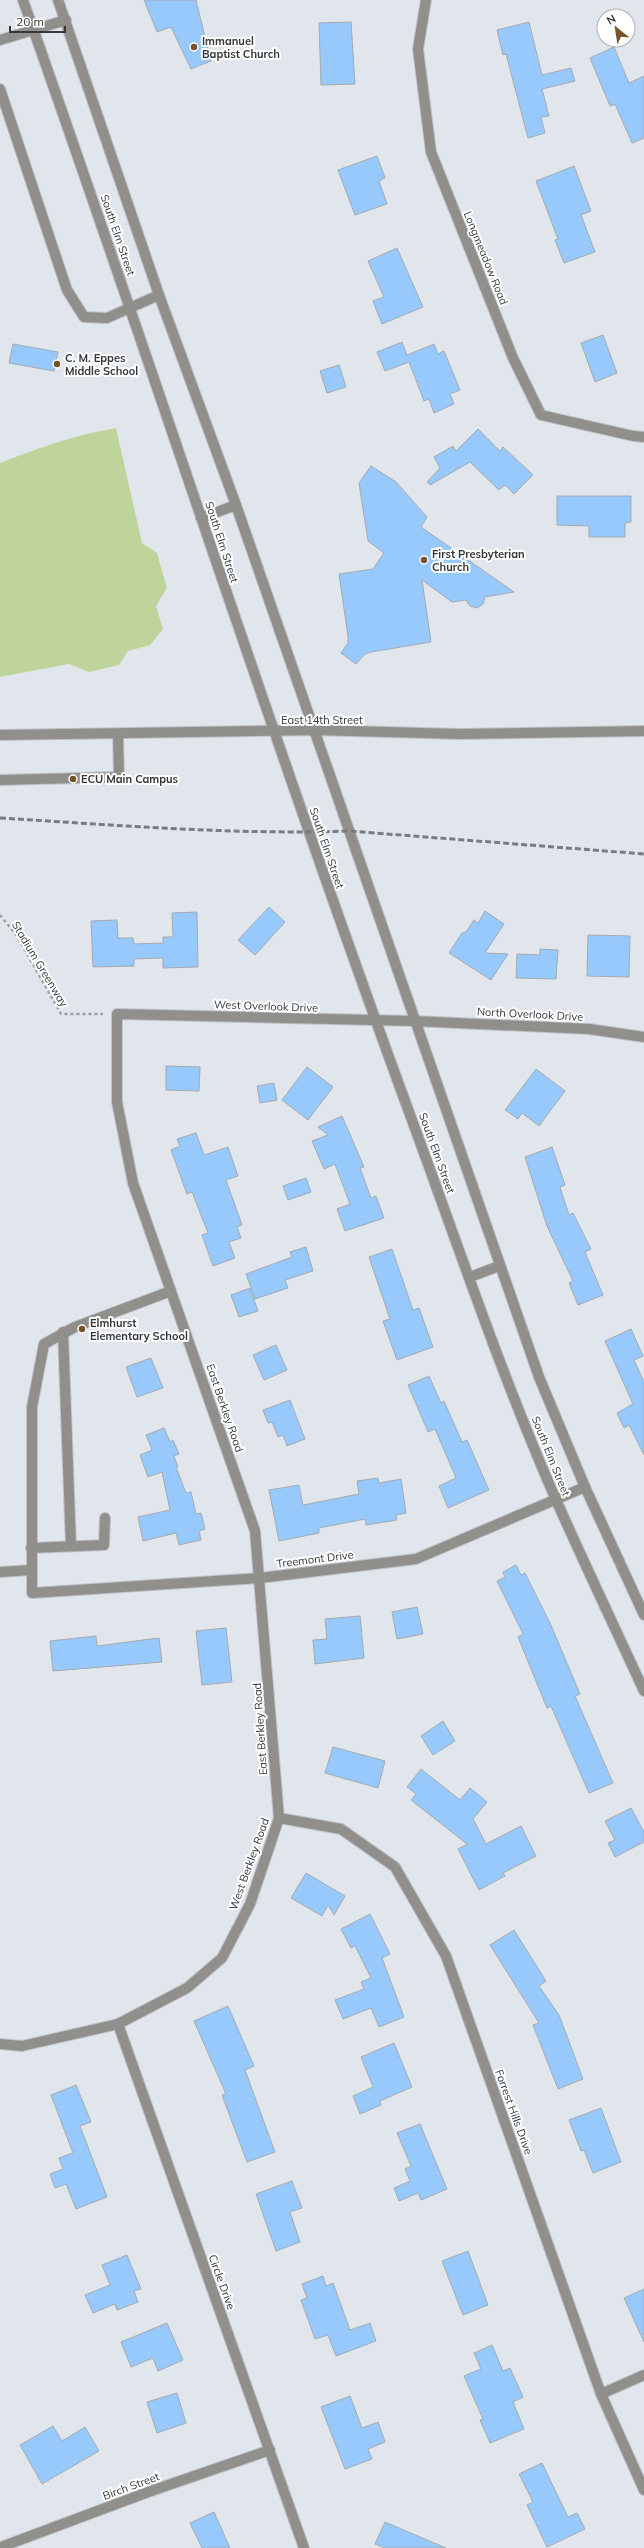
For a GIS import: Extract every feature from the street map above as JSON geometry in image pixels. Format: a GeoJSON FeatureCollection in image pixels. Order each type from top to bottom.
{"type":"FeatureCollection","features":[{"type":"Feature","properties":{"kind":"street","name":"South Elm Street"},"geometry":{"type":"LineString","coordinates":[[23,0],[131,306],[274,732],[376,1020],[511,1389],[556,1500],[644,1691]]}},
{"type":"Feature","properties":{"kind":"street","name":"South Elm Street"},"geometry":{"type":"LineString","coordinates":[[58,0],[159,295],[236,505],[499,1266],[539,1377],[585,1487],[644,1615]]}},
{"type":"Feature","properties":{"kind":"street","name":"Longmeadow Road"},"geometry":{"type":"LineString","coordinates":[[426,0],[418,49],[431,152],[513,358],[541,415],[633,436],[644,437]]}},
{"type":"Feature","properties":{"kind":"street"},"geometry":{"type":"LineString","coordinates":[[0,40],[9,35],[34,30],[66,20]]}},
{"type":"Feature","properties":{"kind":"street"},"geometry":{"type":"LineString","coordinates":[[0,89],[67,290],[76,307],[84,317],[107,318],[131,306],[159,295]]}},
{"type":"Feature","properties":{"kind":"street"},"geometry":{"type":"LineString","coordinates":[[201,518],[236,505]]}},
{"type":"Feature","properties":{"kind":"street","name":"East 14th Street"},"geometry":{"type":"LineString","coordinates":[[0,735],[274,732],[314,730],[460,734],[644,731]]}},
{"type":"Feature","properties":{"kind":"street"},"geometry":{"type":"LineString","coordinates":[[0,780],[119,777],[118,734]]}},
{"type":"Feature","properties":{"kind":"street","name":"West Overlook Drive"},"geometry":{"type":"LineString","coordinates":[[117,1014],[414,1021]]}},
{"type":"Feature","properties":{"kind":"street","name":"East Berkley Road"},"geometry":{"type":"LineString","coordinates":[[117,1014],[117,1102],[133,1183],[255,1531],[279,1818]]}},
{"type":"Feature","properties":{"kind":"street","name":"North Overlook Drive"},"geometry":{"type":"LineString","coordinates":[[414,1021],[589,1029],[644,1037]]}},
{"type":"Feature","properties":{"kind":"street"},"geometry":{"type":"LineString","coordinates":[[470,1277],[499,1266]]}},
{"type":"Feature","properties":{"kind":"street"},"geometry":{"type":"LineString","coordinates":[[0,1572],[32,1570],[32,1407],[44,1344],[63,1332],[171,1291]]}},
{"type":"Feature","properties":{"kind":"street"},"geometry":{"type":"LineString","coordinates":[[63,1332],[71,1546]]}},
{"type":"Feature","properties":{"kind":"street","name":"Treemont Drive"},"geometry":{"type":"LineString","coordinates":[[32,1570],[32,1592],[260,1578],[416,1559],[585,1487]]}},
{"type":"Feature","properties":{"kind":"street"},"geometry":{"type":"LineString","coordinates":[[32,1548],[104,1545],[104,1518]]}},
{"type":"Feature","properties":{"kind":"street","name":"West Berkley Road"},"geometry":{"type":"LineString","coordinates":[[0,2044],[22,2046],[118,2024],[187,1988],[222,1958],[250,1904],[279,1818]]}},
{"type":"Feature","properties":{"kind":"street","name":"Forrest Hills Drive"},"geometry":{"type":"LineString","coordinates":[[279,1818],[340,1829],[395,1867],[446,1956],[601,2394],[644,2490]]}},
{"type":"Feature","properties":{"kind":"street","name":"Circle Drive"},"geometry":{"type":"LineString","coordinates":[[118,2024],[304,2548]]}},
{"type":"Feature","properties":{"kind":"street"},"geometry":{"type":"LineString","coordinates":[[601,2394],[644,2375]]}},
{"type":"Feature","properties":{"kind":"street","name":"Birch Street"},"geometry":{"type":"LineString","coordinates":[[1,2546],[151,2491],[270,2450]]}},
{"type":"Feature","properties":{"kind":"path","name":"Stadium Greenway"},"geometry":{"type":"LineString","coordinates":[[0,914],[17,936],[61,1014],[117,1014]]}},
{"type":"Feature","properties":{"kind":"green space"},"geometry":{"type":"Polygon","coordinates":[[[116,428],[142,543],[157,553],[167,588],[156,606],[163,629],[150,645],[128,651],[119,665],[89,672],[69,664],[0,677],[0,463],[57,442],[116,428]]]}},
{"type":"Feature","properties":{"kind":"building","name":"Immanuel Baptist Church"},"geometry":{"type":"Polygon","coordinates":[[[144,0],[196,0],[211,61],[191,69],[171,27],[157,32],[144,0]]]}},
{"type":"Feature","properties":{"kind":"building"},"geometry":{"type":"Polygon","coordinates":[[[351,22],[355,84],[321,85],[319,23],[351,22]]]}},
{"type":"Feature","properties":{"kind":"building"},"geometry":{"type":"Polygon","coordinates":[[[529,22],[542,75],[571,68],[575,81],[542,89],[549,116],[541,117],[545,133],[528,138],[506,54],[503,55],[497,30],[529,22]]]}},
{"type":"Feature","properties":{"kind":"building"},"geometry":{"type":"Polygon","coordinates":[[[614,48],[629,83],[644,76],[644,138],[632,143],[615,104],[610,106],[590,58],[614,48]]]}},
{"type":"Feature","properties":{"kind":"building"},"geometry":{"type":"Polygon","coordinates":[[[377,156],[385,178],[379,181],[387,204],[355,215],[338,170],[377,156]]]}},
{"type":"Feature","properties":{"kind":"building"},"geometry":{"type":"Polygon","coordinates":[[[574,166],[591,211],[581,215],[595,252],[564,263],[555,240],[558,239],[536,181],[574,166]]]}},
{"type":"Feature","properties":{"kind":"building"},"geometry":{"type":"Polygon","coordinates":[[[397,248],[423,307],[382,324],[373,301],[384,297],[368,261],[397,248]]]}},
{"type":"Feature","properties":{"kind":"building"},"geometry":{"type":"Polygon","coordinates":[[[603,335],[617,373],[595,382],[581,343],[603,335]]]}},
{"type":"Feature","properties":{"kind":"building"},"geometry":{"type":"Polygon","coordinates":[[[402,342],[407,355],[434,344],[438,354],[444,351],[460,390],[450,394],[454,404],[434,413],[429,399],[424,401],[409,362],[385,371],[377,352],[402,342]]]}},
{"type":"Feature","properties":{"kind":"building"},"geometry":{"type":"Polygon","coordinates":[[[13,344],[58,352],[54,371],[9,363],[13,344]]]}},
{"type":"Feature","properties":{"kind":"building"},"geometry":{"type":"Polygon","coordinates":[[[339,365],[346,387],[327,393],[320,371],[339,365]]]}},
{"type":"Feature","properties":{"kind":"building"},"geometry":{"type":"Polygon","coordinates":[[[478,429],[500,451],[503,447],[533,475],[514,494],[505,485],[499,490],[470,462],[430,485],[427,482],[440,468],[434,457],[453,446],[456,451],[478,429]]]}},
{"type":"Feature","properties":{"kind":"building","name":"First Presbyterian Church"},"geometry":{"type":"Polygon","coordinates":[[[371,466],[396,482],[427,517],[421,527],[514,592],[485,597],[483,604],[477,608],[470,606],[466,600],[452,602],[422,580],[431,642],[371,652],[365,654],[356,664],[341,653],[348,643],[348,636],[339,574],[373,569],[384,553],[368,541],[359,483],[371,466]]]}},
{"type":"Feature","properties":{"kind":"building"},"geometry":{"type":"Polygon","coordinates":[[[557,496],[631,496],[631,522],[625,523],[625,537],[589,537],[589,526],[557,525],[557,496]]]}},
{"type":"Feature","properties":{"kind":"building"},"geometry":{"type":"Polygon","coordinates":[[[269,907],[285,922],[255,955],[238,940],[269,907]]]}},
{"type":"Feature","properties":{"kind":"building"},"geometry":{"type":"Polygon","coordinates":[[[485,911],[504,924],[485,953],[508,954],[491,980],[449,953],[462,933],[466,932],[474,920],[478,923],[485,911]]]}},
{"type":"Feature","properties":{"kind":"building"},"geometry":{"type":"Polygon","coordinates":[[[197,912],[198,967],[163,968],[163,958],[134,959],[134,966],[93,967],[91,921],[117,920],[118,938],[133,938],[134,944],[163,943],[163,937],[173,937],[172,913],[197,912]]]}},
{"type":"Feature","properties":{"kind":"building"},"geometry":{"type":"Polygon","coordinates":[[[588,935],[630,936],[629,977],[587,976],[588,935]]]}},
{"type":"Feature","properties":{"kind":"building"},"geometry":{"type":"Polygon","coordinates":[[[540,949],[558,950],[556,979],[516,978],[517,954],[540,955],[540,949]]]}},
{"type":"Feature","properties":{"kind":"building"},"geometry":{"type":"Polygon","coordinates":[[[166,1066],[200,1067],[199,1091],[166,1090],[166,1066]]]}},
{"type":"Feature","properties":{"kind":"building"},"geometry":{"type":"Polygon","coordinates":[[[307,1067],[333,1087],[308,1120],[282,1100],[307,1067]]]}},
{"type":"Feature","properties":{"kind":"building"},"geometry":{"type":"Polygon","coordinates":[[[536,1069],[565,1091],[539,1126],[522,1113],[518,1119],[505,1110],[536,1069]]]}},
{"type":"Feature","properties":{"kind":"building"},"geometry":{"type":"Polygon","coordinates":[[[274,1083],[277,1100],[260,1103],[257,1086],[274,1083]]]}},
{"type":"Feature","properties":{"kind":"building"},"geometry":{"type":"Polygon","coordinates":[[[342,1116],[364,1167],[360,1168],[371,1198],[376,1196],[384,1218],[345,1231],[337,1209],[350,1204],[335,1164],[324,1169],[312,1141],[328,1135],[318,1127],[342,1116]]]}},
{"type":"Feature","properties":{"kind":"building"},"geometry":{"type":"Polygon","coordinates":[[[196,1133],[204,1155],[228,1147],[238,1176],[226,1180],[242,1225],[237,1227],[241,1238],[229,1242],[235,1258],[213,1266],[202,1235],[208,1233],[192,1192],[187,1194],[171,1150],[180,1146],[177,1139],[196,1133]]]}},
{"type":"Feature","properties":{"kind":"building"},"geometry":{"type":"Polygon","coordinates":[[[552,1147],[565,1185],[560,1187],[569,1215],[573,1213],[591,1249],[585,1252],[603,1295],[578,1305],[569,1283],[573,1281],[547,1226],[525,1157],[552,1147]]]}},
{"type":"Feature","properties":{"kind":"building"},"geometry":{"type":"Polygon","coordinates":[[[306,1178],[311,1192],[288,1200],[283,1186],[306,1178]]]}},
{"type":"Feature","properties":{"kind":"building"},"geometry":{"type":"Polygon","coordinates":[[[306,1247],[313,1271],[285,1280],[288,1288],[255,1299],[246,1274],[292,1257],[290,1252],[306,1247]]]}},
{"type":"Feature","properties":{"kind":"building"},"geometry":{"type":"Polygon","coordinates":[[[392,1249],[413,1310],[419,1308],[433,1347],[397,1360],[383,1321],[390,1319],[369,1257],[392,1249]]]}},
{"type":"Feature","properties":{"kind":"building"},"geometry":{"type":"Polygon","coordinates":[[[250,1288],[258,1311],[239,1317],[231,1295],[250,1288]]]}},
{"type":"Feature","properties":{"kind":"building"},"geometry":{"type":"Polygon","coordinates":[[[631,1329],[643,1356],[634,1360],[644,1382],[644,1455],[629,1425],[624,1428],[617,1413],[633,1404],[605,1341],[631,1329]]]}},
{"type":"Feature","properties":{"kind":"building"},"geometry":{"type":"Polygon","coordinates":[[[276,1345],[287,1370],[264,1380],[253,1355],[276,1345]]]}},
{"type":"Feature","properties":{"kind":"building"},"geometry":{"type":"Polygon","coordinates":[[[151,1358],[163,1388],[137,1397],[126,1367],[151,1358]]]}},
{"type":"Feature","properties":{"kind":"building"},"geometry":{"type":"Polygon","coordinates":[[[429,1376],[441,1403],[444,1401],[462,1442],[467,1440],[489,1490],[448,1508],[439,1486],[456,1478],[435,1429],[428,1432],[408,1385],[429,1376]]]}},
{"type":"Feature","properties":{"kind":"building"},"geometry":{"type":"Polygon","coordinates":[[[290,1400],[305,1439],[287,1446],[283,1435],[278,1437],[272,1422],[268,1423],[263,1410],[290,1400]]]}},
{"type":"Feature","properties":{"kind":"building"},"geometry":{"type":"Polygon","coordinates":[[[164,1428],[170,1442],[173,1440],[179,1454],[174,1456],[178,1467],[176,1467],[186,1493],[191,1492],[196,1514],[201,1513],[205,1529],[199,1531],[201,1540],[179,1545],[176,1533],[143,1541],[138,1517],[170,1510],[162,1472],[148,1477],[140,1455],[152,1450],[146,1435],[164,1428]]]}},
{"type":"Feature","properties":{"kind":"building"},"geometry":{"type":"Polygon","coordinates":[[[378,1478],[379,1483],[401,1479],[406,1513],[396,1515],[397,1520],[366,1525],[365,1519],[319,1528],[319,1533],[279,1541],[269,1490],[299,1485],[303,1505],[359,1494],[357,1481],[378,1478]]]}},
{"type":"Feature","properties":{"kind":"building"},"geometry":{"type":"Polygon","coordinates":[[[516,1565],[521,1575],[525,1573],[550,1623],[580,1694],[575,1696],[613,1783],[589,1793],[551,1706],[547,1708],[518,1637],[523,1634],[497,1581],[505,1577],[503,1572],[516,1565]]]}},
{"type":"Feature","properties":{"kind":"building"},"geometry":{"type":"Polygon","coordinates":[[[417,1607],[423,1634],[397,1639],[392,1612],[417,1607]]]}},
{"type":"Feature","properties":{"kind":"building"},"geometry":{"type":"Polygon","coordinates":[[[360,1616],[364,1658],[315,1664],[313,1640],[327,1639],[325,1619],[360,1616]]]}},
{"type":"Feature","properties":{"kind":"building"},"geometry":{"type":"Polygon","coordinates":[[[226,1628],[232,1682],[202,1685],[196,1631],[226,1628]]]}},
{"type":"Feature","properties":{"kind":"building"},"geometry":{"type":"Polygon","coordinates":[[[96,1636],[97,1646],[159,1638],[162,1662],[53,1671],[50,1641],[96,1636]]]}},
{"type":"Feature","properties":{"kind":"building"},"geometry":{"type":"Polygon","coordinates":[[[443,1721],[455,1741],[433,1755],[421,1736],[443,1721]]]}},
{"type":"Feature","properties":{"kind":"building"},"geometry":{"type":"Polygon","coordinates":[[[333,1747],[385,1761],[378,1788],[325,1773],[333,1747]]]}},
{"type":"Feature","properties":{"kind":"building"},"geometry":{"type":"Polygon","coordinates":[[[421,1769],[460,1800],[470,1788],[487,1802],[473,1819],[486,1844],[521,1826],[536,1856],[503,1873],[505,1876],[479,1890],[458,1849],[467,1844],[411,1800],[416,1794],[407,1787],[421,1769]]]}},
{"type":"Feature","properties":{"kind":"building"},"geometry":{"type":"Polygon","coordinates":[[[631,1808],[644,1832],[644,1842],[615,1857],[608,1843],[615,1840],[605,1821],[631,1808]]]}},
{"type":"Feature","properties":{"kind":"building"},"geometry":{"type":"Polygon","coordinates":[[[306,1873],[345,1896],[334,1915],[328,1905],[322,1916],[291,1898],[306,1873]]]}},
{"type":"Feature","properties":{"kind":"building"},"geometry":{"type":"Polygon","coordinates":[[[370,1914],[390,1954],[382,1958],[404,2017],[379,2027],[371,2008],[343,2019],[335,2000],[364,1989],[361,1982],[371,1978],[355,1946],[351,1948],[341,1929],[370,1914]]]}},
{"type":"Feature","properties":{"kind":"building"},"geometry":{"type":"Polygon","coordinates":[[[514,1930],[546,1981],[539,1986],[559,2015],[583,2079],[558,2089],[533,2025],[539,2023],[490,1945],[514,1930]]]}},
{"type":"Feature","properties":{"kind":"building"},"geometry":{"type":"Polygon","coordinates":[[[228,2006],[254,2066],[245,2070],[275,2152],[247,2162],[222,2095],[226,2094],[194,2021],[228,2006]]]}},
{"type":"Feature","properties":{"kind":"building"},"geometry":{"type":"Polygon","coordinates":[[[394,2043],[412,2087],[380,2101],[381,2105],[360,2114],[353,2096],[373,2087],[361,2057],[394,2043]]]}},
{"type":"Feature","properties":{"kind":"building"},"geometry":{"type":"Polygon","coordinates":[[[76,2085],[91,2122],[80,2126],[107,2197],[76,2209],[66,2184],[55,2188],[50,2174],[63,2169],[59,2158],[73,2153],[51,2095],[76,2085]]]}},
{"type":"Feature","properties":{"kind":"building"},"geometry":{"type":"Polygon","coordinates":[[[601,2108],[621,2162],[593,2173],[584,2150],[581,2151],[569,2120],[601,2108]]]}},
{"type":"Feature","properties":{"kind":"building"},"geometry":{"type":"Polygon","coordinates":[[[420,2124],[447,2189],[421,2200],[418,2193],[399,2201],[394,2188],[410,2181],[405,2169],[411,2166],[397,2133],[420,2124]]]}},
{"type":"Feature","properties":{"kind":"building"},"geometry":{"type":"Polygon","coordinates":[[[292,2181],[302,2208],[290,2212],[300,2242],[276,2251],[256,2194],[292,2181]]]}},
{"type":"Feature","properties":{"kind":"building"},"geometry":{"type":"Polygon","coordinates":[[[468,2251],[488,2305],[463,2315],[442,2261],[468,2251]]]}},
{"type":"Feature","properties":{"kind":"building"},"geometry":{"type":"Polygon","coordinates":[[[127,2255],[141,2289],[134,2291],[138,2302],[117,2310],[115,2304],[93,2313],[85,2295],[110,2285],[102,2265],[127,2255]]]}},
{"type":"Feature","properties":{"kind":"building"},"geometry":{"type":"Polygon","coordinates":[[[323,2276],[326,2286],[333,2283],[350,2330],[370,2323],[376,2341],[336,2356],[328,2335],[315,2339],[301,2300],[307,2298],[302,2284],[323,2276]]]}},
{"type":"Feature","properties":{"kind":"building"},"geometry":{"type":"Polygon","coordinates":[[[644,2289],[644,2342],[624,2298],[644,2289]]]}},
{"type":"Feature","properties":{"kind":"building"},"geometry":{"type":"Polygon","coordinates":[[[167,2323],[183,2360],[158,2371],[153,2358],[131,2367],[121,2342],[167,2323]]]}},
{"type":"Feature","properties":{"kind":"building"},"geometry":{"type":"Polygon","coordinates":[[[492,2345],[503,2371],[510,2368],[523,2397],[513,2402],[524,2429],[490,2443],[480,2420],[483,2419],[464,2376],[481,2369],[474,2353],[492,2345]]]}},
{"type":"Feature","properties":{"kind":"building"},"geometry":{"type":"Polygon","coordinates":[[[177,2393],[186,2423],[157,2433],[147,2402],[177,2393]]]}},
{"type":"Feature","properties":{"kind":"building"},"geometry":{"type":"Polygon","coordinates":[[[350,2396],[362,2428],[378,2422],[385,2442],[368,2449],[372,2459],[345,2469],[321,2407],[350,2396]]]}},
{"type":"Feature","properties":{"kind":"building"},"geometry":{"type":"Polygon","coordinates":[[[53,2426],[62,2441],[85,2427],[99,2451],[42,2484],[20,2445],[53,2426]]]}},
{"type":"Feature","properties":{"kind":"building"},"geometry":{"type":"Polygon","coordinates":[[[542,2463],[568,2517],[577,2513],[585,2529],[547,2547],[527,2505],[533,2502],[519,2474],[542,2463]]]}},
{"type":"Feature","properties":{"kind":"building"},"geometry":{"type":"Polygon","coordinates":[[[214,2512],[230,2548],[202,2548],[190,2523],[214,2512]]]}},
{"type":"Feature","properties":{"kind":"building"},"geometry":{"type":"Polygon","coordinates":[[[385,2522],[446,2548],[385,2548],[375,2544],[385,2522]]]}},
{"type":"Feature","properties":{"kind":"railway"},"geometry":{"type":"LineString","coordinates":[[0,818],[262,832],[349,831],[644,854]]}},
{"type":"Feature","properties":{"kind":"place","name":"Immanuel Baptist Church"},"geometry":{"type":"Point","coordinates":[194,47]}},
{"type":"Feature","properties":{"kind":"place","name":"C. M. Eppes Middle School"},"geometry":{"type":"Point","coordinates":[57,364]}},
{"type":"Feature","properties":{"kind":"place","name":"First Presbyterian Church"},"geometry":{"type":"Point","coordinates":[424,560]}},
{"type":"Feature","properties":{"kind":"place","name":"ECU Main Campus"},"geometry":{"type":"Point","coordinates":[73,779]}},
{"type":"Feature","properties":{"kind":"place","name":"Elmhurst Elementary School"},"geometry":{"type":"Point","coordinates":[82,1329]}}]}
